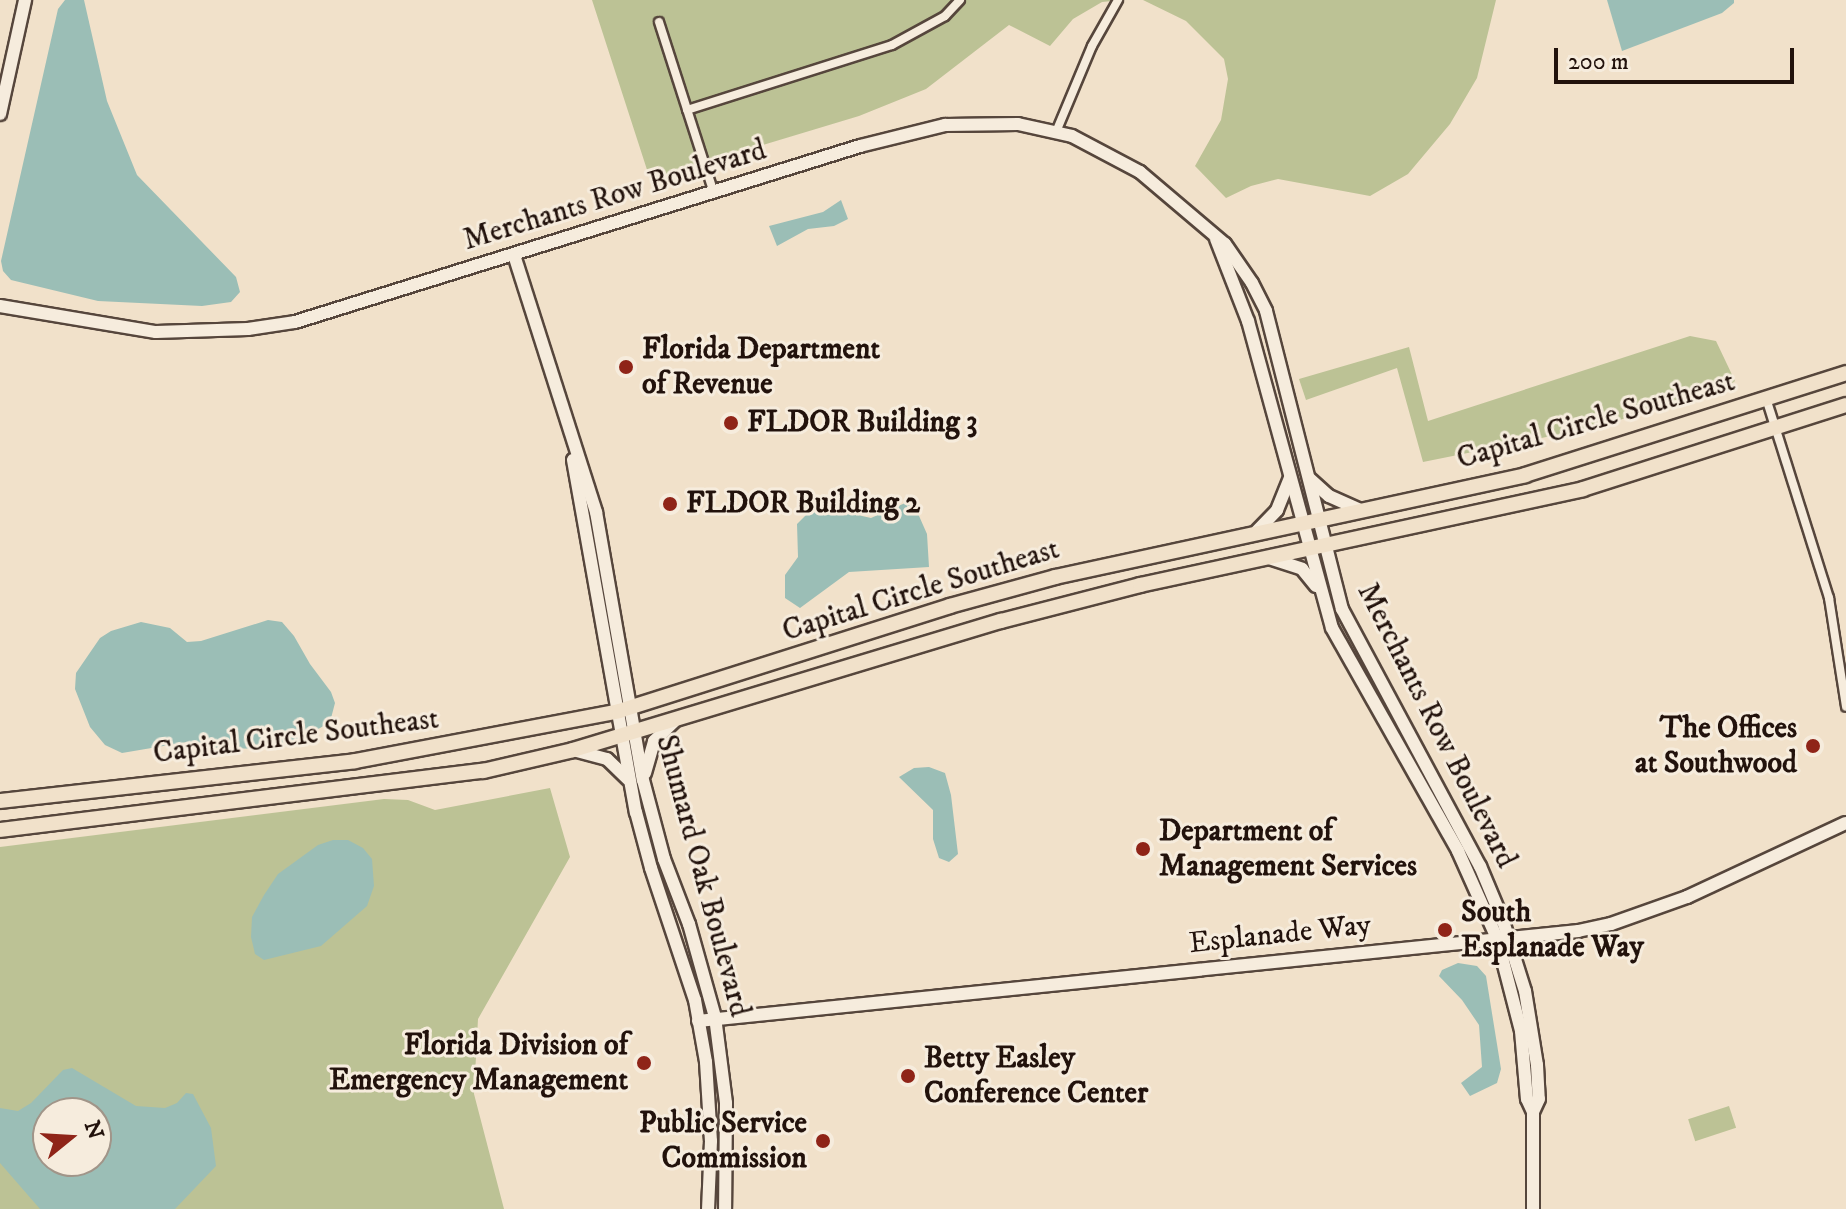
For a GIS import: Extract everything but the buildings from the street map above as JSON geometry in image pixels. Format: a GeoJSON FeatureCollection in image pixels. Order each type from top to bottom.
{"type":"FeatureCollection","features":[{"type":"Feature","properties":{"kind":"main road","name":"Capital Circle Southeast"},"geometry":{"type":"LineString","coordinates":[[0,801],[355,761],[625,709],[950,606],[1120,560],[1525,475],[1846,373]]}},
{"type":"Feature","properties":{"kind":"main road","name":"Capital Circle Southeast"},"geometry":{"type":"LineString","coordinates":[[0,830],[451,776],[573,750],[1001,621],[1140,585],[1583,489],[1846,405]]}},
{"type":"Feature","properties":{"kind":"street"},"geometry":{"type":"LineString","coordinates":[[0,114],[25,0]]}},
{"type":"Feature","properties":{"kind":"street"},"geometry":{"type":"LineString","coordinates":[[687,110],[892,45],[945,16],[960,0]]}},
{"type":"Feature","properties":{"kind":"street"},"geometry":{"type":"LineString","coordinates":[[1056,132],[1092,46],[1118,0]]}},
{"type":"Feature","properties":{"kind":"street"},"geometry":{"type":"LineString","coordinates":[[659,22],[714,193]]}},
{"type":"Feature","properties":{"kind":"street","name":"Merchants Row Boulevard"},"geometry":{"type":"LineString","coordinates":[[0,306],[156,332],[248,329],[295,322],[345,309],[860,146],[945,125],[1018,124],[1056,132],[1072,136],[1140,172],[1215,236],[1237,259],[1266,311],[1342,609],[1480,866],[1533,1031],[1539,1099],[1533,1112],[1533,1209]]}},
{"type":"Feature","properties":{"kind":"street","name":"Merchants Row Boulevard"},"geometry":{"type":"LineString","coordinates":[[1215,236],[1248,321],[1318,589],[1336,637],[1458,851],[1503,938]]}},
{"type":"Feature","properties":{"kind":"street","name":"Shumard Oak Boulevard"},"geometry":{"type":"LineString","coordinates":[[514,255],[596,512],[628,732],[629,780],[651,868],[692,989],[698,1021],[711,1141],[708,1209]]}},
{"type":"Feature","properties":{"kind":"street"},"geometry":{"type":"LineString","coordinates":[[1766,398],[1829,598],[1846,707]]}},
{"type":"Feature","properties":{"kind":"street"},"geometry":{"type":"LineString","coordinates":[[1257,531],[1277,510],[1290,477]]}},
{"type":"Feature","properties":{"kind":"street"},"geometry":{"type":"LineString","coordinates":[[1309,478],[1329,496],[1361,510]]}},
{"type":"Feature","properties":{"kind":"street"},"geometry":{"type":"LineString","coordinates":[[1269,558],[1302,569],[1318,589]]}},
{"type":"Feature","properties":{"kind":"street"},"geometry":{"type":"LineString","coordinates":[[1379,713],[1392,706]]}},
{"type":"Feature","properties":{"kind":"street"},"geometry":{"type":"LineString","coordinates":[[643,780],[654,741],[679,718]]}},
{"type":"Feature","properties":{"kind":"street","name":"Shumard Oak Boulevard"},"geometry":{"type":"LineString","coordinates":[[628,732],[664,859],[689,924],[715,1017],[726,1103],[725,1209]]}},
{"type":"Feature","properties":{"kind":"street"},"geometry":{"type":"LineString","coordinates":[[573,750],[607,759],[629,780]]}},
{"type":"Feature","properties":{"kind":"street","name":"Esplanade Way"},"geometry":{"type":"LineString","coordinates":[[698,1021],[1550,935],[1611,924],[1687,897],[1846,823]]}},
{"type":"Feature","properties":{"kind":"street"},"geometry":{"type":"LineString","coordinates":[[672,931],[689,924]]}},
{"type":"Feature","properties":{"kind":"green space"},"geometry":{"type":"Polygon","coordinates":[[[592,0],[1122,0],[1102,2],[1073,19],[1050,46],[1009,25],[926,89],[859,116],[650,179],[592,0]]]}},
{"type":"Feature","properties":{"kind":"green space"},"geometry":{"type":"Polygon","coordinates":[[[1143,0],[1496,0],[1477,78],[1450,124],[1408,174],[1370,196],[1278,179],[1251,186],[1226,198],[1195,166],[1221,120],[1228,79],[1224,59],[1186,21],[1143,0]]]}},
{"type":"Feature","properties":{"kind":"green space"},"geometry":{"type":"Polygon","coordinates":[[[1690,336],[1716,341],[1735,381],[1722,391],[1591,428],[1423,462],[1397,368],[1306,400],[1299,379],[1409,347],[1428,421],[1690,336]]]}},
{"type":"Feature","properties":{"kind":"green space"},"geometry":{"type":"Polygon","coordinates":[[[550,788],[570,857],[478,1019],[474,1094],[504,1209],[0,1209],[0,847],[384,799],[408,800],[435,810],[550,788]]]}},
{"type":"Feature","properties":{"kind":"green space"},"geometry":{"type":"Polygon","coordinates":[[[1729,1106],[1736,1128],[1695,1141],[1688,1119],[1729,1106]]]}},
{"type":"Feature","properties":{"kind":"water"},"geometry":{"type":"Polygon","coordinates":[[[65,0],[84,0],[107,101],[137,175],[236,277],[240,292],[231,302],[202,306],[98,301],[11,280],[3,271],[1,261],[58,9],[65,0]]]}},
{"type":"Feature","properties":{"kind":"water"},"geometry":{"type":"Polygon","coordinates":[[[1607,0],[1734,0],[1734,3],[1722,13],[1622,51],[1607,0]]]}},
{"type":"Feature","properties":{"kind":"water"},"geometry":{"type":"Polygon","coordinates":[[[841,200],[848,219],[834,226],[808,229],[777,246],[769,226],[823,212],[841,200]]]}},
{"type":"Feature","properties":{"kind":"water"},"geometry":{"type":"Polygon","coordinates":[[[912,500],[927,534],[929,567],[849,572],[800,608],[785,598],[785,575],[798,557],[797,524],[806,515],[822,507],[871,518],[912,500]]]}},
{"type":"Feature","properties":{"kind":"water"},"geometry":{"type":"Polygon","coordinates":[[[268,620],[282,622],[331,692],[335,703],[330,722],[288,744],[256,749],[205,747],[187,742],[122,753],[105,745],[90,727],[75,689],[76,673],[100,638],[111,631],[141,622],[170,628],[187,642],[201,641],[268,620]]]}},
{"type":"Feature","properties":{"kind":"water"},"geometry":{"type":"Polygon","coordinates":[[[929,767],[945,773],[951,795],[958,854],[949,862],[939,858],[933,839],[933,810],[899,777],[914,768],[929,767]]]}},
{"type":"Feature","properties":{"kind":"water"},"geometry":{"type":"Polygon","coordinates":[[[333,840],[348,840],[363,848],[372,859],[374,886],[367,906],[321,946],[264,960],[255,954],[251,937],[252,917],[264,895],[278,874],[318,845],[333,840]]]}},
{"type":"Feature","properties":{"kind":"water"},"geometry":{"type":"Polygon","coordinates":[[[1458,963],[1477,966],[1486,976],[1501,1069],[1497,1083],[1470,1096],[1461,1083],[1482,1067],[1479,1025],[1462,1000],[1439,976],[1442,970],[1458,963]]]}},
{"type":"Feature","properties":{"kind":"water"},"geometry":{"type":"Polygon","coordinates":[[[72,1068],[136,1106],[165,1108],[177,1103],[186,1093],[193,1094],[211,1128],[216,1166],[175,1209],[40,1209],[0,1163],[0,1108],[18,1111],[32,1102],[32,1177],[112,1177],[112,1097],[37,1097],[63,1070],[72,1068]]]}},
{"type":"Feature","properties":{"kind":"place","name":"Florida Department of Revenue"},"geometry":{"type":"Point","coordinates":[626,367]}},
{"type":"Feature","properties":{"kind":"place","name":"FLDOR Building 3"},"geometry":{"type":"Point","coordinates":[731,423]}},
{"type":"Feature","properties":{"kind":"place","name":"FLDOR Building 2"},"geometry":{"type":"Point","coordinates":[670,504]}},
{"type":"Feature","properties":{"kind":"place","name":"The Offices at Southwood"},"geometry":{"type":"Point","coordinates":[1813,746]}},
{"type":"Feature","properties":{"kind":"place","name":"Department of Management Services"},"geometry":{"type":"Point","coordinates":[1143,849]}},
{"type":"Feature","properties":{"kind":"place","name":"South Esplanade Way"},"geometry":{"type":"Point","coordinates":[1445,930]}},
{"type":"Feature","properties":{"kind":"place","name":"Florida Division of Emergency Management"},"geometry":{"type":"Point","coordinates":[644,1063]}},
{"type":"Feature","properties":{"kind":"place","name":"Betty Easley Conference Center"},"geometry":{"type":"Point","coordinates":[908,1076]}},
{"type":"Feature","properties":{"kind":"place","name":"Public Service Commission"},"geometry":{"type":"Point","coordinates":[823,1141]}}]}
